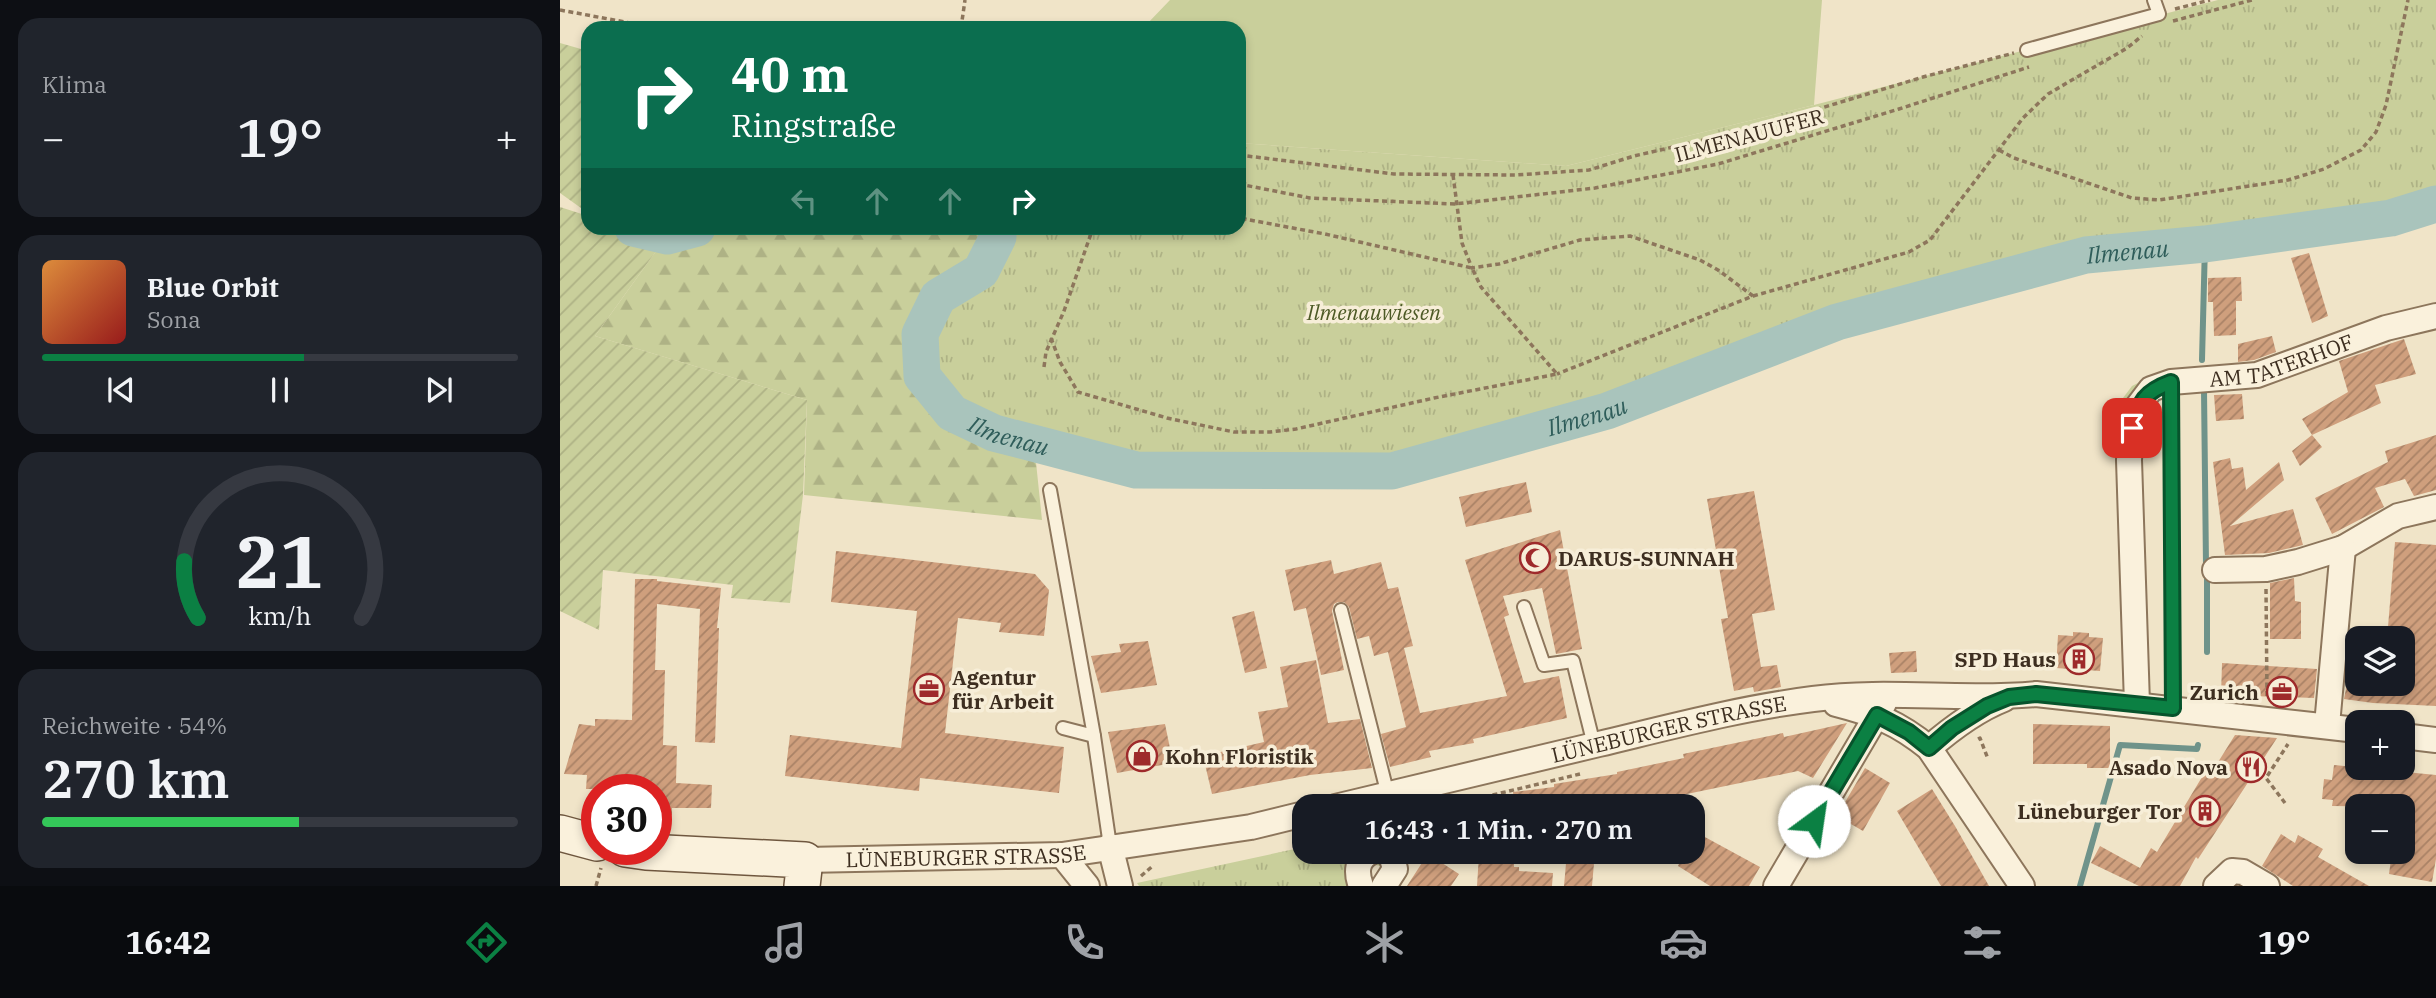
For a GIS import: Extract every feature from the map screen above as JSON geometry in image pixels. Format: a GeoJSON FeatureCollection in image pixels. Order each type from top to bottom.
{"type":"FeatureCollection","features":[{"type":"Feature","properties":{"kind":"main road"},"geometry":{"type":"LineString","coordinates":[[560,833],[581,839]]}},
{"type":"Feature","properties":{"kind":"main road","name":"LÜNEBURGER STRASSE"},"geometry":{"type":"LineString","coordinates":[[672,856],[789,873]]}},
{"type":"Feature","properties":{"kind":"street","name":"AM TATERHOF"},"geometry":{"type":"LineString","coordinates":[[2137,704],[2129,460],[2132,428],[2138,406],[2151,389],[2171,382],[2257,375],[2386,328],[2436,316]]}},
{"type":"Feature","properties":{"kind":"street"},"geometry":{"type":"LineString","coordinates":[[2216,570],[2266,569],[2298,562],[2343,548],[2398,516],[2436,507]]}},
{"type":"Feature","properties":{"kind":"street"},"geometry":{"type":"LineString","coordinates":[[2327,725],[2343,548]]}},
{"type":"Feature","properties":{"kind":"street","name":"LÜNEBURGER STRASSE"},"geometry":{"type":"LineString","coordinates":[[1412,794],[1594,745],[1815,698],[1889,693],[2009,697],[2036,694],[2345,728]]}},
{"type":"Feature","properties":{"kind":"street"},"geometry":{"type":"LineString","coordinates":[[1776,886],[1889,693]]}},
{"type":"Feature","properties":{"kind":"street","name":"LÜNEBURGER STRASSE"},"geometry":{"type":"LineString","coordinates":[[1929,748],[1975,713],[2009,697]]}},
{"type":"Feature","properties":{"kind":"street"},"geometry":{"type":"LineString","coordinates":[[1815,698],[1877,715],[1909,732],[1929,748],[2022,886]]}},
{"type":"Feature","properties":{"kind":"street"},"geometry":{"type":"LineString","coordinates":[[2415,737],[2436,740]]}},
{"type":"Feature","properties":{"kind":"street","name":"LÜNEBURGER STRASSE"},"geometry":{"type":"LineString","coordinates":[[789,873],[1062,855],[1110,846],[1180,839],[1292,817]]}},
{"type":"Feature","properties":{"kind":"street"},"geometry":{"type":"LineString","coordinates":[[1110,846],[1120,886]]}},
{"type":"Feature","properties":{"kind":"street"},"geometry":{"type":"LineString","coordinates":[[1062,855],[1087,886]]}},
{"type":"Feature","properties":{"kind":"street"},"geometry":{"type":"LineString","coordinates":[[1359,864],[1357,874],[1361,886]]}},
{"type":"Feature","properties":{"kind":"street"},"geometry":{"type":"LineString","coordinates":[[1384,886],[1395,869],[1394,864]]}},
{"type":"Feature","properties":{"kind":"street"},"geometry":{"type":"LineString","coordinates":[[2224,878],[2243,872],[2267,886]]}},
{"type":"Feature","properties":{"kind":"lane"},"geometry":{"type":"LineString","coordinates":[[2027,50],[2156,20],[2154,0]]}},
{"type":"Feature","properties":{"kind":"lane"},"geometry":{"type":"LineString","coordinates":[[2171,382],[2173,708]]}},
{"type":"Feature","properties":{"kind":"lane"},"geometry":{"type":"LineString","coordinates":[[1050,490],[1094,736],[1110,846]]}},
{"type":"Feature","properties":{"kind":"lane"},"geometry":{"type":"LineString","coordinates":[[1524,607],[1544,666],[1573,661],[1594,745]]}},
{"type":"Feature","properties":{"kind":"lane"},"geometry":{"type":"LineString","coordinates":[[1341,610],[1388,794]]}},
{"type":"Feature","properties":{"kind":"lane"},"geometry":{"type":"LineString","coordinates":[[1063,728],[1094,736]]}},
{"type":"Feature","properties":{"kind":"path"},"geometry":{"type":"LineString","coordinates":[[962,21],[965,0]]}},
{"type":"Feature","properties":{"kind":"path"},"geometry":{"type":"LineString","coordinates":[[1051,338],[1060,362],[1078,392],[1167,418],[1234,432],[1296,429],[1421,400],[1558,374],[1753,296],[1909,251],[1930,240],[2023,118],[2048,94],[2127,48],[2156,20],[2210,0]]}},
{"type":"Feature","properties":{"kind":"path"},"geometry":{"type":"LineString","coordinates":[[2156,20],[2252,0]]}},
{"type":"Feature","properties":{"kind":"path"},"geometry":{"type":"LineString","coordinates":[[1998,150],[2014,158],[2132,198],[2158,200],[2288,180],[2325,169],[2361,150],[2376,132],[2386,105],[2408,0]]}},
{"type":"Feature","properties":{"kind":"path"},"geometry":{"type":"LineString","coordinates":[[560,10],[620,21]]}},
{"type":"Feature","properties":{"kind":"path"},"geometry":{"type":"LineString","coordinates":[[1246,156],[1394,174],[1516,175],[1589,170],[1634,156],[1756,128],[1923,77],[2027,50]]}},
{"type":"Feature","properties":{"kind":"path","name":"ILMENAUUFER"},"geometry":{"type":"LineString","coordinates":[[1246,185],[1310,198],[1455,204],[1595,188],[1718,164],[2039,64]]}},
{"type":"Feature","properties":{"kind":"path"},"geometry":{"type":"LineString","coordinates":[[1454,174],[1455,204],[1462,243],[1481,287],[1558,374]]}},
{"type":"Feature","properties":{"kind":"path"},"geometry":{"type":"LineString","coordinates":[[1246,219],[1325,234],[1472,268],[1499,264],[1580,240],[1630,236],[1700,260],[1753,296]]}},
{"type":"Feature","properties":{"kind":"path"},"geometry":{"type":"LineString","coordinates":[[1044,367],[1046,352],[1064,311],[1091,235]]}},
{"type":"Feature","properties":{"kind":"path"},"geometry":{"type":"LineString","coordinates":[[2266,569],[2267,719]]}},
{"type":"Feature","properties":{"kind":"path"},"geometry":{"type":"LineString","coordinates":[[2285,803],[2266,778],[2301,722]]}},
{"type":"Feature","properties":{"kind":"path"},"geometry":{"type":"LineString","coordinates":[[1972,741],[1980,738],[1988,759]]}},
{"type":"Feature","properties":{"kind":"path"},"geometry":{"type":"LineString","coordinates":[[1498,794],[1584,773]]}},
{"type":"Feature","properties":{"kind":"green space"},"geometry":{"type":"Polygon","coordinates":[[[1170,0],[1822,0],[1814,105],[1566,166],[1246,143],[1246,21],[1150,21],[1170,0]]]}},
{"type":"Feature","properties":{"kind":"green space","name":"Ilmenauwiesen"},"geometry":{"type":"Polygon","coordinates":[[[2218,0],[2436,0],[2436,213],[2377,228],[2283,232],[2205,244],[2083,256],[1837,322],[1607,411],[1392,471],[1136,470],[994,433],[952,413],[922,376],[920,334],[938,297],[981,271],[998,235],[1246,235],[1246,143],[1566,166],[2218,0]]]}},
{"type":"Feature","properties":{"kind":"green space"},"geometry":{"type":"Polygon","coordinates":[[[560,43],[581,49],[581,208],[560,193],[560,43]]]}},
{"type":"Feature","properties":{"kind":"green space"},"geometry":{"type":"Polygon","coordinates":[[[560,207],[581,214],[581,235],[671,235],[667,236],[595,336],[807,400],[803,495],[790,603],[731,598],[733,585],[603,570],[599,630],[560,611],[560,207]]]}},
{"type":"Feature","properties":{"kind":"green space"},"geometry":{"type":"Polygon","coordinates":[[[998,235],[981,271],[938,297],[920,334],[994,433],[1034,443],[1042,520],[804,495],[807,400],[595,336],[667,236],[998,235]]]}},
{"type":"Feature","properties":{"kind":"green space"},"geometry":{"type":"Polygon","coordinates":[[[2161,381],[2149,387],[2123,578],[2120,574],[2114,420],[2120,402],[2132,386],[2140,382],[2161,381]]]}},
{"type":"Feature","properties":{"kind":"green space"},"geometry":{"type":"Polygon","coordinates":[[[1292,850],[1292,864],[1366,864],[1357,886],[1139,886],[1137,883],[1292,850]]]}},
{"type":"Feature","properties":{"kind":"green space"},"geometry":{"type":"Polygon","coordinates":[[[1371,864],[1408,864],[1404,871],[1371,864]]]}},
{"type":"Feature","properties":{"kind":"building"},"geometry":{"type":"Polygon","coordinates":[[[2309,253],[2328,316],[2312,323],[2291,258],[2309,253]]]}},
{"type":"Feature","properties":{"kind":"building"},"geometry":{"type":"Polygon","coordinates":[[[2241,277],[2242,301],[2236,301],[2236,335],[2214,336],[2213,302],[2208,302],[2208,278],[2241,277]]]}},
{"type":"Feature","properties":{"kind":"building"},"geometry":{"type":"Polygon","coordinates":[[[2272,336],[2276,352],[2254,360],[2238,362],[2238,344],[2272,336]]]}},
{"type":"Feature","properties":{"kind":"building"},"geometry":{"type":"Polygon","coordinates":[[[2404,339],[2416,374],[2375,385],[2381,403],[2312,435],[2302,419],[2348,392],[2339,361],[2404,339]]]}},
{"type":"Feature","properties":{"kind":"building"},"geometry":{"type":"Polygon","coordinates":[[[2242,394],[2244,419],[2216,421],[2214,395],[2242,394]]]}},
{"type":"Feature","properties":{"kind":"building"},"geometry":{"type":"Polygon","coordinates":[[[2312,435],[2322,447],[2300,466],[2292,451],[2312,435]]]}},
{"type":"Feature","properties":{"kind":"building"},"geometry":{"type":"Polygon","coordinates":[[[2436,435],[2436,490],[2414,496],[2405,479],[2375,488],[2384,507],[2332,534],[2315,498],[2388,462],[2385,451],[2436,435]]]}},
{"type":"Feature","properties":{"kind":"building"},"geometry":{"type":"Polygon","coordinates":[[[2230,458],[2232,469],[2243,467],[2246,490],[2279,462],[2284,480],[2230,526],[2293,509],[2303,545],[2269,553],[2225,555],[2213,462],[2230,458]]]}},
{"type":"Feature","properties":{"kind":"building"},"geometry":{"type":"Polygon","coordinates":[[[1526,482],[1532,512],[1466,527],[1459,497],[1526,482]]]}},
{"type":"Feature","properties":{"kind":"building"},"geometry":{"type":"Polygon","coordinates":[[[1754,491],[1775,610],[1752,614],[1761,667],[1777,665],[1781,687],[1754,692],[1753,687],[1734,691],[1721,619],[1728,618],[1707,499],[1754,491]]]}},
{"type":"Feature","properties":{"kind":"building"},"geometry":{"type":"Polygon","coordinates":[[[1560,530],[1582,649],[1556,654],[1542,588],[1503,596],[1509,615],[1504,617],[1524,683],[1559,676],[1567,718],[1473,739],[1474,743],[1429,751],[1431,757],[1390,767],[1381,734],[1406,727],[1388,652],[1374,656],[1369,636],[1357,639],[1349,607],[1344,602],[1338,602],[1334,604],[1332,611],[1344,670],[1321,675],[1306,608],[1294,611],[1285,570],[1331,560],[1334,574],[1381,562],[1388,589],[1398,587],[1413,646],[1404,648],[1420,713],[1507,696],[1465,560],[1560,530]]]}},
{"type":"Feature","properties":{"kind":"building"},"geometry":{"type":"Polygon","coordinates":[[[2395,542],[2436,545],[2436,706],[2344,699],[2345,694],[2415,696],[2415,626],[2388,626],[2395,542]]]}},
{"type":"Feature","properties":{"kind":"building","name":"Agentur für Arbeit"},"geometry":{"type":"Polygon","coordinates":[[[836,551],[1035,574],[1049,590],[1044,636],[999,632],[1001,623],[958,618],[945,733],[1064,747],[1059,793],[920,778],[919,791],[785,776],[790,735],[901,748],[917,611],[831,602],[836,551]]]}},
{"type":"Feature","properties":{"kind":"building"},"geometry":{"type":"Polygon","coordinates":[[[2294,578],[2295,601],[2301,602],[2301,639],[2270,639],[2270,583],[2294,578]]]}},
{"type":"Feature","properties":{"kind":"building"},"geometry":{"type":"Polygon","coordinates":[[[635,579],[657,579],[721,588],[717,628],[715,743],[695,742],[700,609],[657,604],[655,670],[665,670],[663,745],[677,746],[676,783],[712,785],[711,808],[672,808],[672,774],[564,774],[579,724],[595,726],[595,719],[632,720],[635,579]]]}},
{"type":"Feature","properties":{"kind":"building"},"geometry":{"type":"Polygon","coordinates":[[[1254,611],[1267,668],[1245,673],[1232,617],[1254,611]]]}},
{"type":"Feature","properties":{"kind":"building","name":"SPD Haus"},"geometry":{"type":"Polygon","coordinates":[[[2073,632],[2089,633],[2089,637],[2103,638],[2100,671],[2087,670],[2087,674],[2056,668],[2058,635],[2073,636],[2073,632]]]}},
{"type":"Feature","properties":{"kind":"building"},"geometry":{"type":"Polygon","coordinates":[[[1148,641],[1157,685],[1101,693],[1091,656],[1121,652],[1119,644],[1148,641]]]}},
{"type":"Feature","properties":{"kind":"building"},"geometry":{"type":"Polygon","coordinates":[[[1916,651],[1917,672],[1891,673],[1889,653],[1916,651]]]}},
{"type":"Feature","properties":{"kind":"building"},"geometry":{"type":"Polygon","coordinates":[[[1316,660],[1328,723],[1360,719],[1372,768],[1310,775],[1212,794],[1203,756],[1264,742],[1258,712],[1288,707],[1280,667],[1316,660]]]}},
{"type":"Feature","properties":{"kind":"building"},"geometry":{"type":"Polygon","coordinates":[[[2222,663],[2317,669],[2314,698],[2221,695],[2222,663]]]}},
{"type":"Feature","properties":{"kind":"building"},"geometry":{"type":"Polygon","coordinates":[[[1847,723],[1813,778],[1798,771],[1687,794],[1513,794],[1554,787],[1554,784],[1617,774],[1684,758],[1683,754],[1783,733],[1784,737],[1847,723]]]}},
{"type":"Feature","properties":{"kind":"building"},"geometry":{"type":"Polygon","coordinates":[[[1165,724],[1173,763],[1117,773],[1108,732],[1165,724]]]}},
{"type":"Feature","properties":{"kind":"building"},"geometry":{"type":"Polygon","coordinates":[[[2033,724],[2110,726],[2110,768],[2087,768],[2087,764],[2033,764],[2033,724]]]}},
{"type":"Feature","properties":{"kind":"building","name":"Lüneburger Tor"},"geometry":{"type":"Polygon","coordinates":[[[2235,735],[2277,738],[2198,859],[2196,857],[2180,886],[2139,886],[2091,863],[2100,846],[2140,868],[2151,848],[2157,852],[2205,772],[2210,775],[2235,735]]]}},
{"type":"Feature","properties":{"kind":"building"},"geometry":{"type":"Polygon","coordinates":[[[2334,765],[2345,766],[2345,780],[2415,780],[2415,773],[2436,775],[2436,859],[2432,882],[2389,874],[2390,864],[2415,864],[2415,794],[2345,794],[2345,806],[2332,806],[2333,800],[2322,799],[2324,779],[2332,780],[2334,765]]]}},
{"type":"Feature","properties":{"kind":"building"},"geometry":{"type":"Polygon","coordinates":[[[1865,768],[1890,783],[1863,831],[1837,816],[1865,768]]]}},
{"type":"Feature","properties":{"kind":"building"},"geometry":{"type":"Polygon","coordinates":[[[1932,789],[1989,886],[1941,886],[1897,811],[1932,789]]]}},
{"type":"Feature","properties":{"kind":"building"},"geometry":{"type":"Polygon","coordinates":[[[2281,834],[2295,843],[2298,835],[2323,849],[2318,857],[2369,886],[2293,886],[2262,866],[2281,834]]]}},
{"type":"Feature","properties":{"kind":"building"},"geometry":{"type":"Polygon","coordinates":[[[1705,837],[1760,867],[1749,886],[1710,886],[1678,866],[1705,864],[1705,837]]]}},
{"type":"Feature","properties":{"kind":"building"},"geometry":{"type":"Polygon","coordinates":[[[1421,864],[1444,864],[1459,874],[1451,886],[1407,886],[1421,864]]]}},
{"type":"Feature","properties":{"kind":"building"},"geometry":{"type":"Polygon","coordinates":[[[1478,864],[1514,864],[1514,867],[1519,867],[1519,871],[1553,873],[1552,886],[1477,886],[1478,864]]]}},
{"type":"Feature","properties":{"kind":"building"},"geometry":{"type":"Polygon","coordinates":[[[1566,864],[1594,864],[1592,886],[1564,886],[1566,864]]]}},
{"type":"Feature","properties":{"kind":"waterway","name":"Ilmenau"},"geometry":{"type":"LineString","coordinates":[[998,235],[981,271],[938,297],[920,334],[922,376],[952,413],[994,433],[1136,470],[1392,471],[1607,411],[1837,322],[2086,255],[2205,244],[2391,218],[2436,204]]}},
{"type":"Feature","properties":{"kind":"waterway","name":"Ilmenau"},"geometry":{"type":"LineString","coordinates":[[663,235],[671,235]]}},
{"type":"Feature","properties":{"kind":"waterway"},"geometry":{"type":"LineString","coordinates":[[2202,360],[2205,244]]}},
{"type":"Feature","properties":{"kind":"waterway"},"geometry":{"type":"LineString","coordinates":[[2204,390],[2206,565]]}},
{"type":"Feature","properties":{"kind":"waterway"},"geometry":{"type":"LineString","coordinates":[[2207,578],[2207,652]]}},
{"type":"Feature","properties":{"kind":"waterway"},"geometry":{"type":"LineString","coordinates":[[2080,886],[2120,745],[2197,749],[2198,745]]}},
{"type":"Feature","properties":{"kind":"place","name":"DARUS-SUNNAH"},"geometry":{"type":"Point","coordinates":[1535,558]}},
{"type":"Feature","properties":{"kind":"place","name":"SPD Haus"},"geometry":{"type":"Point","coordinates":[2079,659]}},
{"type":"Feature","properties":{"kind":"place","name":"Agentur für Arbeit"},"geometry":{"type":"Point","coordinates":[929,689]}},
{"type":"Feature","properties":{"kind":"place","name":"Zurich"},"geometry":{"type":"Point","coordinates":[2282,692]}},
{"type":"Feature","properties":{"kind":"place","name":"Kohn Floristik"},"geometry":{"type":"Point","coordinates":[1142,756]}},
{"type":"Feature","properties":{"kind":"place","name":"Asado Nova"},"geometry":{"type":"Point","coordinates":[2251,767]}},
{"type":"Feature","properties":{"kind":"place","name":"Lüneburger Tor"},"geometry":{"type":"Point","coordinates":[2205,811]}},
{"type":"Feature","properties":{"kind":"route"},"geometry":{"type":"LineString","coordinates":[[1814,821],[1877,715],[1909,732],[1929,748],[1952,728],[1987,706],[2009,697],[2036,694],[2173,708],[2171,382],[2151,389],[2138,406],[2132,428]]}}]}
